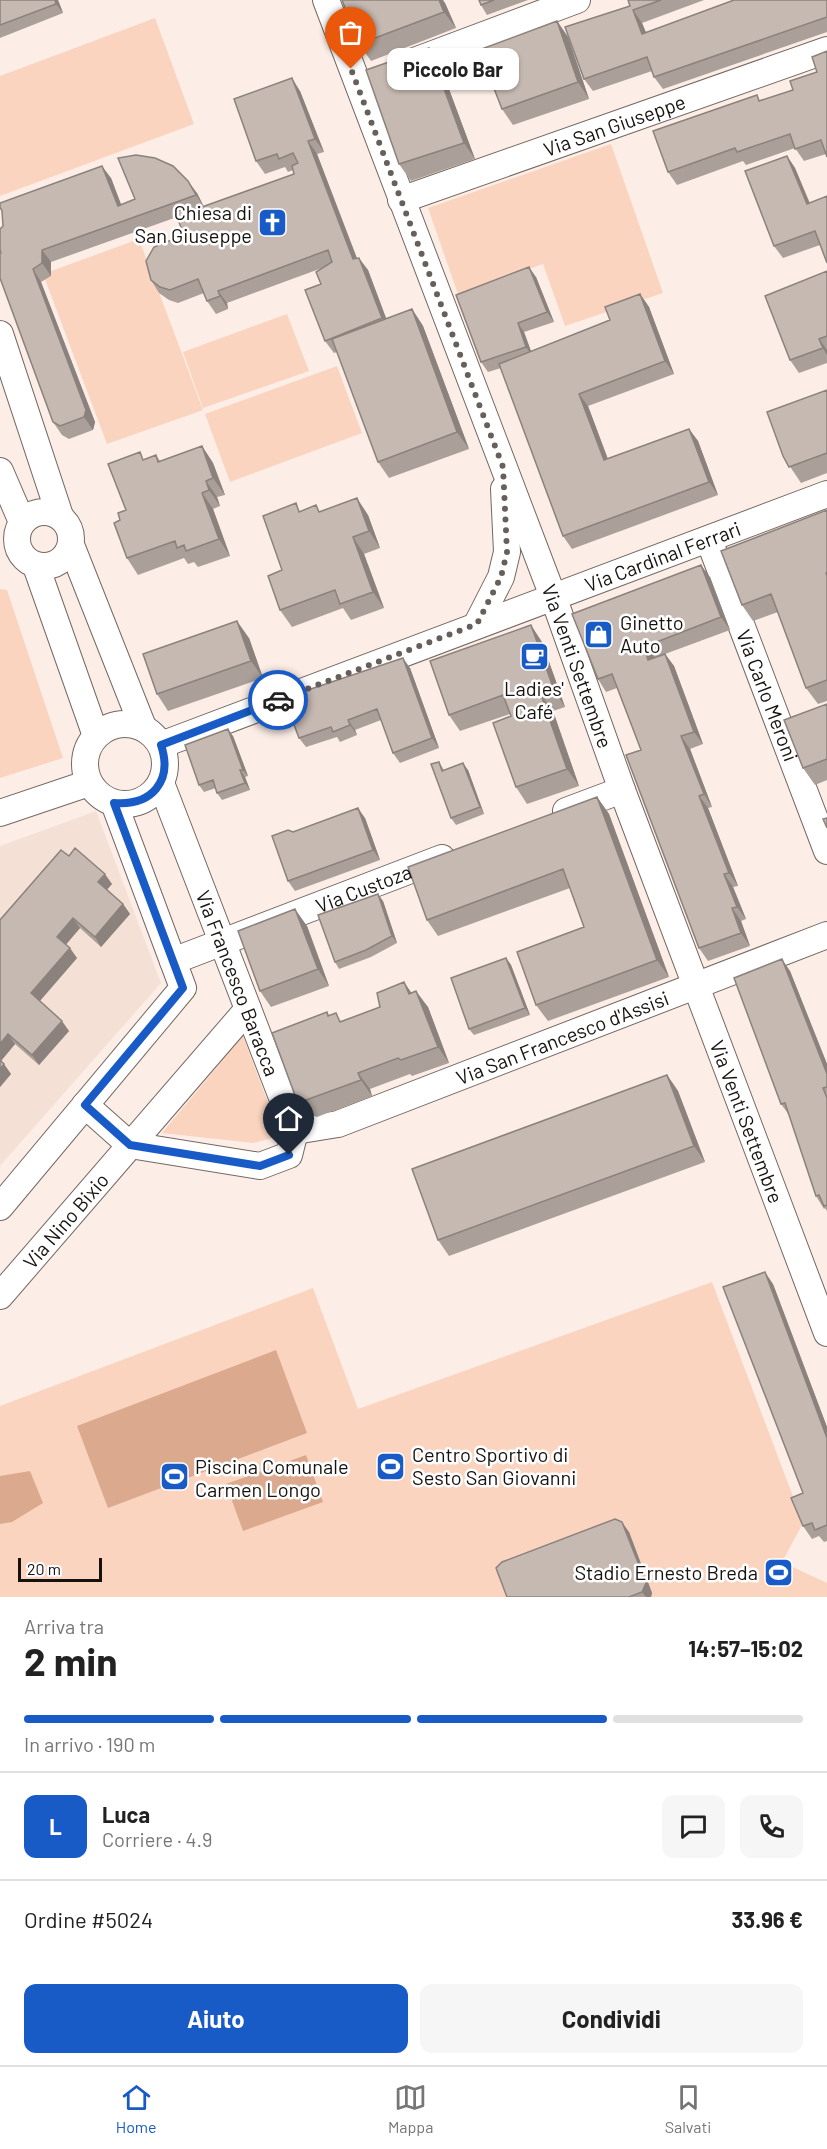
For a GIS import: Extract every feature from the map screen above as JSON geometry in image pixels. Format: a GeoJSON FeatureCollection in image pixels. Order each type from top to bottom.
{"type":"FeatureCollection","features":[{"type":"Feature","properties":{"kind":"street","name":"Via Venti Settembre"},"geometry":{"type":"LineString","coordinates":[[326,0],[554,598],[622,790],[827,1333]]}},
{"type":"Feature","properties":{"kind":"street"},"geometry":{"type":"LineString","coordinates":[[356,83],[577,0]]}},
{"type":"Feature","properties":{"kind":"street","name":"Via San Giuseppe"},"geometry":{"type":"LineString","coordinates":[[401,200],[827,50]]}},
{"type":"Feature","properties":{"kind":"street"},"geometry":{"type":"LineString","coordinates":[[0,334],[60,516],[70,529],[71,545],[152,736],[165,757],[161,783],[152,794],[141,801],[128,804],[114,803],[96,792],[89,783],[85,758],[96,736],[118,724],[152,736]]}},
{"type":"Feature","properties":{"kind":"street"},"geometry":{"type":"LineString","coordinates":[[477,624],[501,577],[507,552],[503,467]]}},
{"type":"Feature","properties":{"kind":"street"},"geometry":{"type":"LineString","coordinates":[[0,471],[22,523]]}},
{"type":"Feature","properties":{"kind":"street","name":"Via Cardinal Ferrari"},"geometry":{"type":"LineString","coordinates":[[152,736],[554,598],[827,495]]}},
{"type":"Feature","properties":{"kind":"street"},"geometry":{"type":"LineString","coordinates":[[0,507],[22,523]]}},
{"type":"Feature","properties":{"kind":"street"},"geometry":{"type":"LineString","coordinates":[[60,516],[40,512],[22,523],[16,535],[17,547],[24,558],[35,566],[96,736]]}},
{"type":"Feature","properties":{"kind":"street","name":"Via Carlo Meroni"},"geometry":{"type":"LineString","coordinates":[[709,540],[827,851]]}},
{"type":"Feature","properties":{"kind":"street"},"geometry":{"type":"LineString","coordinates":[[0,560],[47,567],[58,564],[67,556],[71,545]]}},
{"type":"Feature","properties":{"kind":"street"},"geometry":{"type":"LineString","coordinates":[[0,813],[89,783]]}},
{"type":"Feature","properties":{"kind":"street","name":"Via Francesco Baracca"},"geometry":{"type":"LineString","coordinates":[[161,783],[295,1131]]}},
{"type":"Feature","properties":{"kind":"street"},"geometry":{"type":"LineString","coordinates":[[540,821],[622,790]]}},
{"type":"Feature","properties":{"kind":"street"},"geometry":{"type":"LineString","coordinates":[[0,1207],[183,988],[114,803]]}},
{"type":"Feature","properties":{"kind":"street","name":"Via Custoza"},"geometry":{"type":"LineString","coordinates":[[173,961],[464,850]]}},
{"type":"Feature","properties":{"kind":"street","name":"Via San Francesco d'Assisi"},"geometry":{"type":"LineString","coordinates":[[295,1131],[338,1124],[827,935]]}},
{"type":"Feature","properties":{"kind":"street","name":"Via Nino Bixio"},"geometry":{"type":"LineString","coordinates":[[0,1296],[248,1008]]}},
{"type":"Feature","properties":{"kind":"street"},"geometry":{"type":"LineString","coordinates":[[85,1105],[130,1145],[260,1166],[289,1155],[295,1131]]}},
{"type":"Feature","properties":{"kind":"shaded area"},"geometry":{"type":"Polygon","coordinates":[[[155,18],[194,124],[0,196],[0,76],[155,18]]]}},
{"type":"Feature","properties":{"kind":"shaded area"},"geometry":{"type":"Polygon","coordinates":[[[611,144],[663,293],[565,326],[543,264],[458,294],[428,208],[611,144]]]}},
{"type":"Feature","properties":{"kind":"shaded area"},"geometry":{"type":"Polygon","coordinates":[[[139,239],[203,410],[107,444],[43,274],[139,239]]]}},
{"type":"Feature","properties":{"kind":"shaded area"},"geometry":{"type":"Polygon","coordinates":[[[287,314],[309,371],[203,408],[183,352],[287,314]]]}},
{"type":"Feature","properties":{"kind":"shaded area"},"geometry":{"type":"Polygon","coordinates":[[[337,366],[362,433],[230,482],[205,414],[337,366]]]}},
{"type":"Feature","properties":{"kind":"shaded area"},"geometry":{"type":"Polygon","coordinates":[[[0,589],[7,590],[63,758],[0,778],[0,589]]]}},
{"type":"Feature","properties":{"kind":"shaded area"},"geometry":{"type":"Polygon","coordinates":[[[96,811],[161,983],[0,1166],[0,846],[96,811]]]}},
{"type":"Feature","properties":{"kind":"shaded area"},"geometry":{"type":"Polygon","coordinates":[[[243,1036],[277,1127],[272,1138],[253,1143],[162,1133],[243,1036]]]}},
{"type":"Feature","properties":{"kind":"shaded area","name":"Centro Sportivo di Sesto San Giovanni"},"geometry":{"type":"Polygon","coordinates":[[[712,1282],[803,1523],[782,1562],[827,1583],[827,1597],[0,1597],[0,1406],[313,1288],[358,1409],[712,1282]]]}},
{"type":"Feature","properties":{"kind":"shaded area"},"geometry":{"type":"Polygon","coordinates":[[[276,1350],[307,1433],[108,1508],[77,1426],[276,1350]]]}},
{"type":"Feature","properties":{"kind":"shaded area"},"geometry":{"type":"Polygon","coordinates":[[[306,1455],[323,1502],[243,1531],[226,1484],[306,1455]]]}},
{"type":"Feature","properties":{"kind":"shaded area"},"geometry":{"type":"Polygon","coordinates":[[[30,1471],[43,1503],[12,1522],[0,1524],[0,1476],[30,1471]]]}},
{"type":"Feature","properties":{"kind":"building"},"geometry":{"type":"Polygon","coordinates":[[[0,0],[55,0],[56,4],[0,25],[0,0]]]}},
{"type":"Feature","properties":{"kind":"building"},"geometry":{"type":"Polygon","coordinates":[[[342,0],[439,0],[444,12],[359,44],[342,0]]]}},
{"type":"Feature","properties":{"kind":"building"},"geometry":{"type":"Polygon","coordinates":[[[479,0],[494,0],[481,5],[479,0]]]}},
{"type":"Feature","properties":{"kind":"building"},"geometry":{"type":"Polygon","coordinates":[[[628,0],[661,0],[633,10],[642,34],[734,0],[827,0],[827,17],[654,77],[647,57],[584,79],[565,27],[630,6],[628,0]]]}},
{"type":"Feature","properties":{"kind":"building"},"geometry":{"type":"Polygon","coordinates":[[[557,21],[578,82],[502,109],[479,50],[557,21]]]}},
{"type":"Feature","properties":{"kind":"building"},"geometry":{"type":"Polygon","coordinates":[[[429,48],[464,143],[399,164],[366,70],[429,48]]]}},
{"type":"Feature","properties":{"kind":"building"},"geometry":{"type":"Polygon","coordinates":[[[827,51],[827,157],[821,140],[795,149],[790,134],[737,152],[735,148],[668,172],[653,131],[757,95],[759,101],[793,90],[790,81],[817,72],[812,57],[827,51]]]}},
{"type":"Feature","properties":{"kind":"building","name":"Chiesa di San Giuseppe"},"geometry":{"type":"Polygon","coordinates":[[[292,78],[315,139],[308,141],[353,259],[359,258],[382,318],[325,341],[305,290],[321,284],[316,272],[332,262],[328,250],[218,291],[220,296],[207,301],[198,279],[170,290],[160,287],[151,280],[146,261],[154,247],[184,235],[175,212],[187,208],[188,212],[294,174],[292,166],[298,163],[293,153],[279,159],[277,154],[256,161],[234,99],[292,78]]]}},
{"type":"Feature","properties":{"kind":"building"},"geometry":{"type":"Polygon","coordinates":[[[136,155],[155,158],[173,166],[188,181],[196,195],[42,250],[42,263],[33,269],[86,410],[84,417],[60,426],[53,422],[0,278],[0,229],[3,226],[0,203],[102,166],[118,206],[135,199],[118,158],[136,155]]]}},
{"type":"Feature","properties":{"kind":"building"},"geometry":{"type":"Polygon","coordinates":[[[787,156],[807,204],[827,196],[827,263],[815,231],[774,246],[745,171],[787,156]]]}},
{"type":"Feature","properties":{"kind":"building"},"geometry":{"type":"Polygon","coordinates":[[[529,267],[547,312],[518,323],[526,347],[481,362],[456,295],[529,267]]]}},
{"type":"Feature","properties":{"kind":"building"},"geometry":{"type":"Polygon","coordinates":[[[827,271],[827,336],[819,339],[823,348],[790,360],[765,296],[827,271]]]}},
{"type":"Feature","properties":{"kind":"building"},"geometry":{"type":"Polygon","coordinates":[[[640,294],[665,361],[579,394],[604,460],[689,429],[709,482],[563,536],[499,364],[610,320],[605,307],[640,294]]]}},
{"type":"Feature","properties":{"kind":"building"},"geometry":{"type":"Polygon","coordinates":[[[412,309],[457,432],[378,462],[332,339],[412,309]]]}},
{"type":"Feature","properties":{"kind":"building"},"geometry":{"type":"Polygon","coordinates":[[[827,390],[827,453],[789,467],[767,412],[827,390]]]}},
{"type":"Feature","properties":{"kind":"building"},"geometry":{"type":"Polygon","coordinates":[[[202,446],[213,478],[206,481],[209,490],[202,493],[219,539],[186,551],[184,545],[177,548],[175,541],[127,558],[114,523],[120,520],[118,513],[126,510],[108,464],[140,452],[143,460],[156,455],[158,462],[202,446]]]}},
{"type":"Feature","properties":{"kind":"building"},"geometry":{"type":"Polygon","coordinates":[[[357,498],[369,531],[353,537],[373,592],[340,604],[335,590],[280,610],[268,576],[282,570],[263,516],[296,503],[299,512],[316,505],[319,512],[357,498]]]}},
{"type":"Feature","properties":{"kind":"building"},"geometry":{"type":"Polygon","coordinates":[[[827,510],[827,680],[806,688],[771,594],[742,605],[721,551],[827,510]]]}},
{"type":"Feature","properties":{"kind":"building"},"geometry":{"type":"Polygon","coordinates":[[[701,565],[721,617],[646,646],[645,650],[648,660],[665,654],[694,732],[681,736],[704,794],[699,796],[729,873],[724,874],[737,907],[732,908],[741,933],[699,948],[626,755],[641,750],[612,674],[598,679],[572,614],[701,565]]]}},
{"type":"Feature","properties":{"kind":"building"},"geometry":{"type":"Polygon","coordinates":[[[237,621],[251,661],[157,694],[143,654],[237,621]]]}},
{"type":"Feature","properties":{"kind":"building"},"geometry":{"type":"Polygon","coordinates":[[[531,625],[554,690],[541,695],[567,769],[516,787],[493,723],[511,716],[503,695],[449,715],[430,661],[531,625]]]}},
{"type":"Feature","properties":{"kind":"building"},"geometry":{"type":"Polygon","coordinates":[[[403,658],[432,738],[393,753],[377,709],[348,720],[350,725],[333,732],[331,727],[299,738],[284,698],[403,658]]]}},
{"type":"Feature","properties":{"kind":"building"},"geometry":{"type":"Polygon","coordinates":[[[827,704],[827,759],[803,768],[784,720],[827,704]]]}},
{"type":"Feature","properties":{"kind":"building"},"geometry":{"type":"Polygon","coordinates":[[[228,729],[243,770],[240,770],[245,783],[217,793],[213,780],[199,785],[185,745],[228,729]]]}},
{"type":"Feature","properties":{"kind":"building"},"geometry":{"type":"Polygon","coordinates":[[[439,762],[442,771],[463,763],[480,807],[451,818],[431,764],[439,762]]]}},
{"type":"Feature","properties":{"kind":"building"},"geometry":{"type":"Polygon","coordinates":[[[597,797],[657,960],[536,1005],[517,952],[584,927],[563,869],[427,920],[408,867],[597,797]]]}},
{"type":"Feature","properties":{"kind":"building"},"geometry":{"type":"Polygon","coordinates":[[[358,808],[373,850],[288,881],[272,836],[288,830],[293,832],[358,808]]]}},
{"type":"Feature","properties":{"kind":"building"},"geometry":{"type":"Polygon","coordinates":[[[75,848],[105,874],[98,882],[123,904],[95,937],[73,918],[57,937],[70,948],[31,993],[62,1021],[32,1055],[8,1034],[0,1044],[0,920],[61,850],[69,856],[75,848]]]}},
{"type":"Feature","properties":{"kind":"building"},"geometry":{"type":"Polygon","coordinates":[[[378,894],[392,936],[366,950],[335,962],[318,915],[378,894]]]}},
{"type":"Feature","properties":{"kind":"building"},"geometry":{"type":"Polygon","coordinates":[[[295,909],[318,969],[260,991],[238,931],[295,909]]]}},
{"type":"Feature","properties":{"kind":"building"},"geometry":{"type":"Polygon","coordinates":[[[506,958],[525,1008],[469,1029],[451,978],[506,958]]]}},
{"type":"Feature","properties":{"kind":"building"},"geometry":{"type":"Polygon","coordinates":[[[782,959],[827,1074],[827,1087],[823,1088],[827,1098],[827,1205],[824,1206],[819,1195],[816,1196],[785,1103],[781,1104],[734,978],[782,959]]]}},
{"type":"Feature","properties":{"kind":"building"},"geometry":{"type":"Polygon","coordinates":[[[404,982],[409,994],[416,991],[438,1047],[401,1060],[398,1058],[358,1073],[361,1080],[306,1100],[296,1098],[272,1033],[327,1012],[328,1016],[336,1013],[340,1022],[380,1007],[377,993],[404,982]]]}},
{"type":"Feature","properties":{"kind":"building"},"geometry":{"type":"Polygon","coordinates":[[[667,1075],[694,1146],[438,1240],[412,1169],[667,1075]]]}},
{"type":"Feature","properties":{"kind":"building"},"geometry":{"type":"Polygon","coordinates":[[[765,1272],[827,1438],[827,1525],[815,1530],[812,1523],[803,1526],[791,1498],[803,1493],[723,1287],[765,1272]]]}},
{"type":"Feature","properties":{"kind":"building"},"geometry":{"type":"Polygon","coordinates":[[[615,1519],[622,1522],[646,1583],[642,1592],[629,1597],[507,1597],[496,1568],[502,1562],[615,1519]]]}},
{"type":"Feature","properties":{"kind":"way so far"},"geometry":{"type":"LineString","coordinates":[[278,700],[477,624],[501,577],[507,552],[503,467],[351,69]]}},
{"type":"Feature","properties":{"kind":"place","name":"Piccolo Bar"},"geometry":{"type":"Point","coordinates":[351,69]}},
{"type":"Feature","properties":{"kind":"place","name":"Chiesa di San Giuseppe"},"geometry":{"type":"Point","coordinates":[273,223]}},
{"type":"Feature","properties":{"kind":"place","name":"Ginetto Auto"},"geometry":{"type":"Point","coordinates":[599,634]}},
{"type":"Feature","properties":{"kind":"place","name":"Ladies' Café"},"geometry":{"type":"Point","coordinates":[534,657]}},
{"type":"Feature","properties":{"kind":"place","name":"Centro Sportivo di Sesto San Giovanni"},"geometry":{"type":"Point","coordinates":[391,1466]}},
{"type":"Feature","properties":{"kind":"place","name":"Piscina Comunale Carmen Longo"},"geometry":{"type":"Point","coordinates":[174,1477]}},
{"type":"Feature","properties":{"kind":"place","name":"Stadio Ernesto Breda"},"geometry":{"type":"Point","coordinates":[779,1572]}},
{"type":"Feature","properties":{"kind":"route"},"geometry":{"type":"LineString","coordinates":[[278,700],[161,745],[165,757],[165,770],[161,783],[152,794],[141,801],[128,804],[114,803],[183,988],[85,1105],[130,1145],[260,1166],[289,1155]]}}]}
